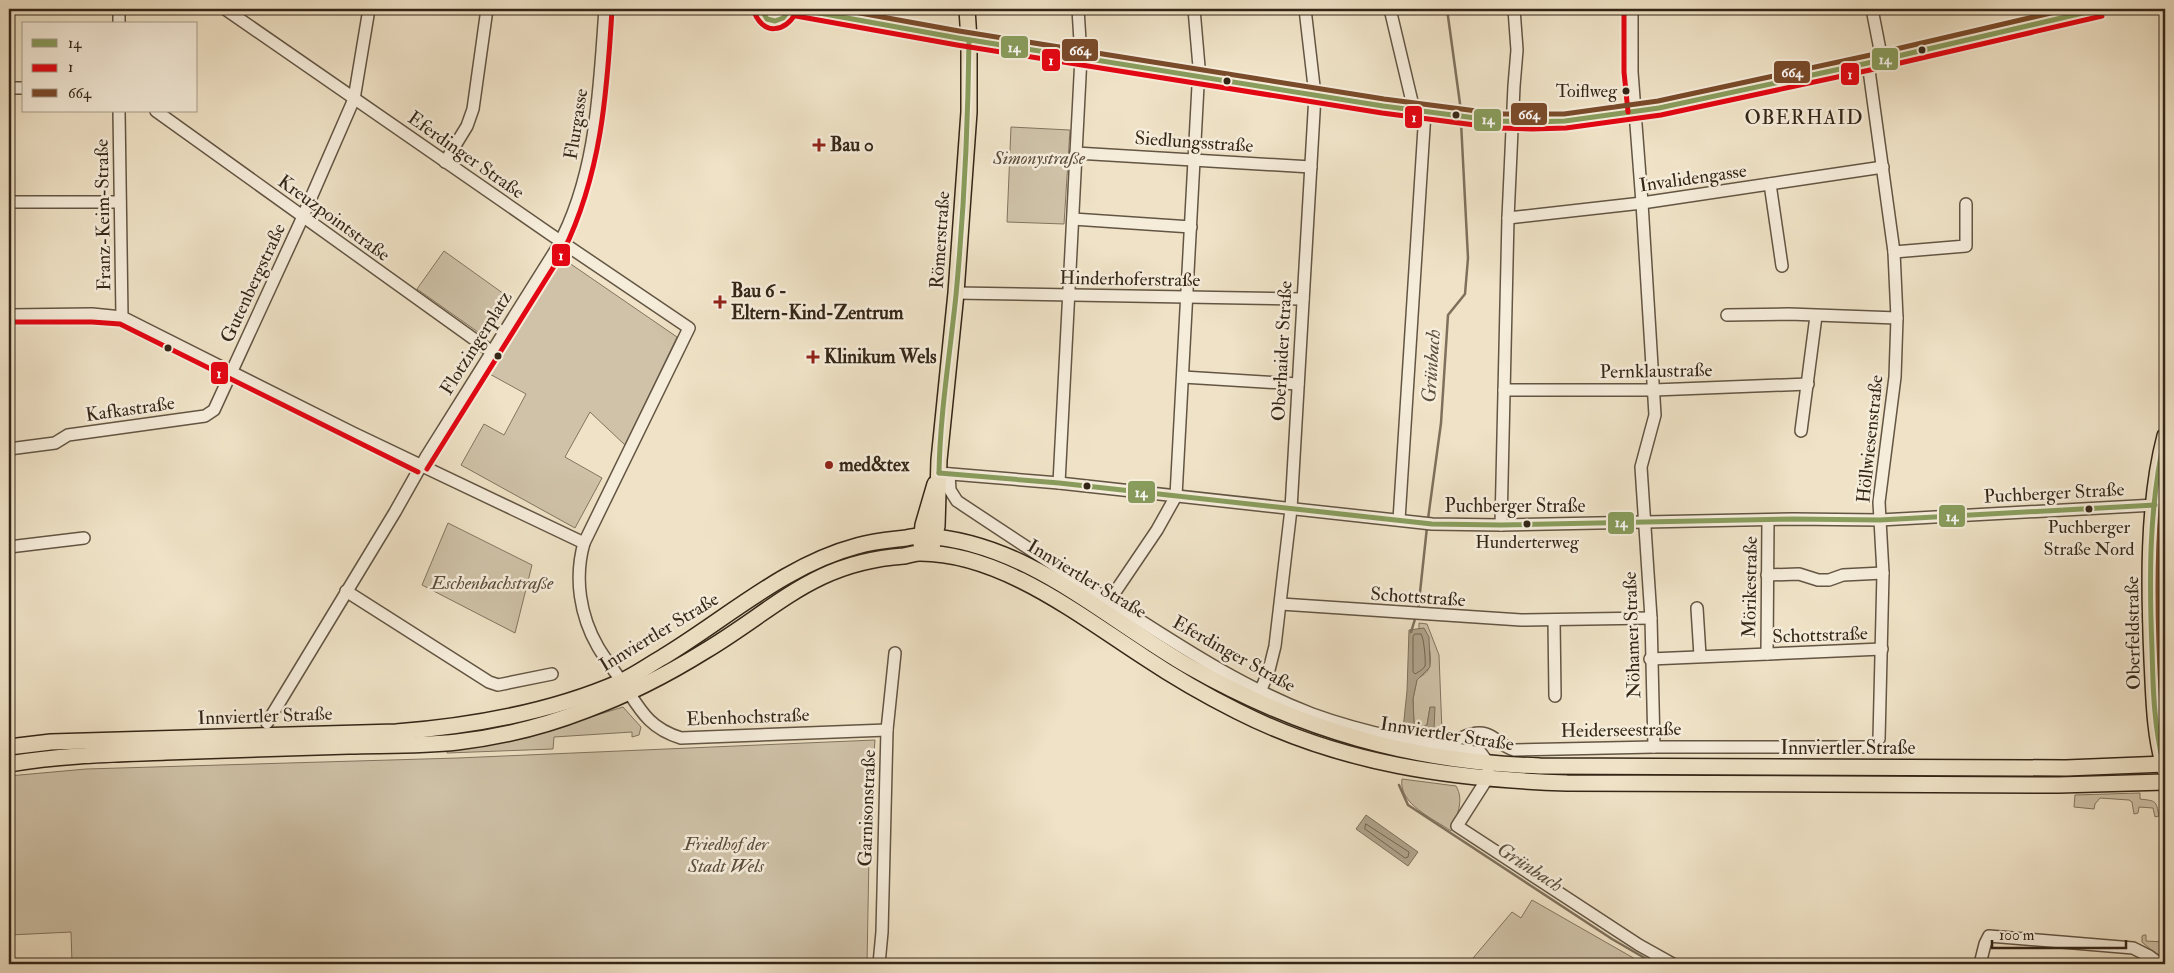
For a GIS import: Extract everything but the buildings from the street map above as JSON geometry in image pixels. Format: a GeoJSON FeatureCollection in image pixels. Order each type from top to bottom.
{"type":"FeatureCollection","features":[{"type":"Feature","properties":{"kind":"main road"},"geometry":{"type":"LineString","coordinates":[[761,9],[767,19],[772,21],[779,21],[786,16],[790,9]]}},
{"type":"Feature","properties":{"kind":"main road"},"geometry":{"type":"LineString","coordinates":[[797,9],[969,40],[1315,95],[1462,117],[1512,122],[1565,121],[1635,112],[1875,61],[2100,9]]}},
{"type":"Feature","properties":{"kind":"main road","name":"Römerstraße"},"geometry":{"type":"LineString","coordinates":[[924,554],[944,473],[942,413],[956,293],[968,112],[969,40],[967,9]]}},
{"type":"Feature","properties":{"kind":"main road","name":"Oberfeldstraße"},"geometry":{"type":"LineString","coordinates":[[2165,436],[2155,505],[2151,625],[2156,737],[2165,766]]}},
{"type":"Feature","properties":{"kind":"main road","name":"Innviertler Straße"},"geometry":{"type":"LineString","coordinates":[[9,764],[95,755],[455,742],[533,727],[583,712],[625,687],[776,582],[809,564],[854,546],[886,539],[929,536],[973,543],[1026,563],[1186,664],[1238,693],[1276,711],[1320,728],[1366,742],[1418,753],[1488,772],[1577,783],[2059,786],[2165,782]]}},
{"type":"Feature","properties":{"kind":"main road","name":"Innviertler Straße"},"geometry":{"type":"LineString","coordinates":[[9,747],[51,742],[307,735],[447,728],[518,716],[625,687],[706,651],[785,596],[824,575],[860,562],[888,556],[924,554],[979,563],[1020,579],[1070,609],[1177,679],[1270,727],[1316,744],[1373,761],[1418,770],[1488,772],[2165,766]]}},
{"type":"Feature","properties":{"kind":"street"},"geometry":{"type":"LineString","coordinates":[[119,9],[119,22]]}},
{"type":"Feature","properties":{"kind":"street","name":"Gutenbergstraße"},"geometry":{"type":"LineString","coordinates":[[232,372],[354,99],[369,9]]}},
{"type":"Feature","properties":{"kind":"street"},"geometry":{"type":"LineString","coordinates":[[445,162],[467,126],[473,109],[487,9]]}},
{"type":"Feature","properties":{"kind":"street","name":"Flurgasse"},"geometry":{"type":"LineString","coordinates":[[561,241],[582,186],[590,154],[601,73],[605,9]]}},
{"type":"Feature","properties":{"kind":"street"},"geometry":{"type":"LineString","coordinates":[[1059,483],[1081,57],[1078,9]]}},
{"type":"Feature","properties":{"kind":"street"},"geometry":{"type":"LineString","coordinates":[[1110,601],[1157,530],[1176,496],[1198,76],[1194,9]]}},
{"type":"Feature","properties":{"kind":"street","name":"Oberhaider Straße"},"geometry":{"type":"LineString","coordinates":[[1260,692],[1269,670],[1275,646],[1291,509],[1315,95],[1305,9]]}},
{"type":"Feature","properties":{"kind":"street"},"geometry":{"type":"LineString","coordinates":[[1390,9],[1419,111],[1399,520]]}},
{"type":"Feature","properties":{"kind":"street"},"geometry":{"type":"LineString","coordinates":[[1501,525],[1508,218],[1517,50],[1514,9]]}},
{"type":"Feature","properties":{"kind":"street"},"geometry":{"type":"LineString","coordinates":[[1632,9],[1632,72],[1655,415],[1642,466],[1644,522]]}},
{"type":"Feature","properties":{"kind":"street","name":"Höllwiesenstraße"},"geometry":{"type":"LineString","coordinates":[[1872,9],[1883,167],[1894,252],[1897,318],[1895,377],[1880,502],[1883,573],[1879,738],[1872,747]]}},
{"type":"Feature","properties":{"kind":"street","name":"Eferdinger Straße"},"geometry":{"type":"LineString","coordinates":[[228,10],[445,162],[689,328],[584,543]]}},
{"type":"Feature","properties":{"kind":"street"},"geometry":{"type":"LineString","coordinates":[[9,88],[22,88]]}},
{"type":"Feature","properties":{"kind":"street","name":"Franz-Keim-Straße"},"geometry":{"type":"LineString","coordinates":[[119,112],[122,317]]}},
{"type":"Feature","properties":{"kind":"street","name":"Kreuzpointstraße"},"geometry":{"type":"LineString","coordinates":[[157,112],[302,218],[492,352]]}},
{"type":"Feature","properties":{"kind":"street","name":"Siedlungsstraße"},"geometry":{"type":"LineString","coordinates":[[1076,153],[1311,167]]}},
{"type":"Feature","properties":{"kind":"street","name":"Invalidengasse"},"geometry":{"type":"LineString","coordinates":[[1508,218],[1642,203],[1883,167]]}},
{"type":"Feature","properties":{"kind":"street"},"geometry":{"type":"LineString","coordinates":[[1770,184],[1782,266]]}},
{"type":"Feature","properties":{"kind":"street"},"geometry":{"type":"LineString","coordinates":[[9,202],[120,202]]}},
{"type":"Feature","properties":{"kind":"street"},"geometry":{"type":"LineString","coordinates":[[1894,252],[1966,246],[1966,204]]}},
{"type":"Feature","properties":{"kind":"street"},"geometry":{"type":"LineString","coordinates":[[1072,220],[1191,227]]}},
{"type":"Feature","properties":{"kind":"street","name":"Flotzingerplatz"},"geometry":{"type":"LineString","coordinates":[[421,465],[561,241]]}},
{"type":"Feature","properties":{"kind":"street","name":"Hinderhoferstraße"},"geometry":{"type":"LineString","coordinates":[[956,293],[1303,299]]}},
{"type":"Feature","properties":{"kind":"street"},"geometry":{"type":"LineString","coordinates":[[9,315],[92,314],[122,317],[353,433],[584,543]]}},
{"type":"Feature","properties":{"kind":"street"},"geometry":{"type":"LineString","coordinates":[[1727,315],[1789,314],[1897,318]]}},
{"type":"Feature","properties":{"kind":"street"},"geometry":{"type":"LineString","coordinates":[[1801,431],[1816,316]]}},
{"type":"Feature","properties":{"kind":"street","name":"Kafkastraße"},"geometry":{"type":"LineString","coordinates":[[9,449],[55,444],[68,435],[205,416],[214,410],[232,372]]}},
{"type":"Feature","properties":{"kind":"street"},"geometry":{"type":"LineString","coordinates":[[1183,377],[1298,384]]}},
{"type":"Feature","properties":{"kind":"street","name":"Pernklaustraße"},"geometry":{"type":"LineString","coordinates":[[1504,390],[1654,390],[1808,384]]}},
{"type":"Feature","properties":{"kind":"street"},"geometry":{"type":"LineString","coordinates":[[267,723],[395,512],[421,465]]}},
{"type":"Feature","properties":{"kind":"street","name":"Eferdinger Straße"},"geometry":{"type":"LineString","coordinates":[[944,473],[950,490],[957,500],[1207,663],[1260,692],[1314,714],[1354,728],[1436,746]]}},
{"type":"Feature","properties":{"kind":"street","name":"Puchberger Straße"},"geometry":{"type":"LineString","coordinates":[[944,473],[1059,483],[1428,523],[1501,525],[1880,520],[2155,505]]}},
{"type":"Feature","properties":{"kind":"street","name":"Mörikestraße"},"geometry":{"type":"LineString","coordinates":[[1767,654],[1768,520]]}},
{"type":"Feature","properties":{"kind":"street","name":"Nöhamer Straße"},"geometry":{"type":"LineString","coordinates":[[1644,522],[1650,618],[1654,747]]}},
{"type":"Feature","properties":{"kind":"street"},"geometry":{"type":"LineString","coordinates":[[9,547],[84,538]]}},
{"type":"Feature","properties":{"kind":"street","name":"Ebenhochstraße"},"geometry":{"type":"LineString","coordinates":[[584,543],[580,557],[580,601],[587,624],[598,646],[643,715],[661,730],[682,738],[887,730]]}},
{"type":"Feature","properties":{"kind":"street"},"geometry":{"type":"LineString","coordinates":[[1767,575],[1798,574],[1818,580],[1829,580],[1843,575],[1883,573]]}},
{"type":"Feature","properties":{"kind":"street"},"geometry":{"type":"LineString","coordinates":[[346,591],[489,682],[498,685],[552,674]]}},
{"type":"Feature","properties":{"kind":"street","name":"Schottstraße"},"geometry":{"type":"LineString","coordinates":[[1281,604],[1521,620],[1650,618]]}},
{"type":"Feature","properties":{"kind":"street"},"geometry":{"type":"LineString","coordinates":[[1697,608],[1700,656]]}},
{"type":"Feature","properties":{"kind":"street"},"geometry":{"type":"LineString","coordinates":[[1554,620],[1555,696]]}},
{"type":"Feature","properties":{"kind":"street","name":"Schottstraße"},"geometry":{"type":"LineString","coordinates":[[1650,659],[1882,650]]}},
{"type":"Feature","properties":{"kind":"street","name":"Garnisonstraße"},"geometry":{"type":"LineString","coordinates":[[879,964],[882,932],[887,730],[895,653]]}},
{"type":"Feature","properties":{"kind":"street","name":"Heiderseestraße"},"geometry":{"type":"LineString","coordinates":[[1436,746],[1447,745],[1476,732],[1489,735],[1504,747],[1514,750],[1654,747],[1872,747]]}},
{"type":"Feature","properties":{"kind":"street"},"geometry":{"type":"LineString","coordinates":[[1436,746],[1481,753],[1488,772],[1457,826],[1639,945],[1673,964]]}},
{"type":"Feature","properties":{"kind":"street"},"geometry":{"type":"LineString","coordinates":[[1980,964],[1988,936],[2133,948],[2150,956],[2160,964]]}},
{"type":"Feature","properties":{"kind":"green space","name":"Simonystraße"},"geometry":{"type":"Polygon","coordinates":[[[1011,127],[1070,130],[1064,224],[1007,222],[1011,127]]]}},
{"type":"Feature","properties":{"kind":"green space"},"geometry":{"type":"Polygon","coordinates":[[[444,251],[511,299],[485,337],[417,289],[444,251]]]}},
{"type":"Feature","properties":{"kind":"green space"},"geometry":{"type":"Polygon","coordinates":[[[562,258],[677,337],[625,445],[590,412],[565,457],[602,478],[575,528],[461,465],[484,424],[504,435],[526,394],[486,372],[562,258]]]}},
{"type":"Feature","properties":{"kind":"green space","name":"Eschenbachstraße"},"geometry":{"type":"Polygon","coordinates":[[[448,523],[532,565],[515,633],[422,585],[448,523]]]}},
{"type":"Feature","properties":{"kind":"green space"},"geometry":{"type":"Polygon","coordinates":[[[1419,623],[1427,624],[1439,655],[1442,732],[1434,738],[1421,736],[1422,733],[1434,729],[1430,707],[1427,725],[1420,728],[1414,724],[1413,699],[1417,679],[1427,671],[1430,665],[1430,648],[1424,629],[1419,629],[1419,623]]]}},
{"type":"Feature","properties":{"kind":"green space"},"geometry":{"type":"Polygon","coordinates":[[[623,707],[641,727],[639,735],[632,737],[632,732],[554,737],[553,749],[447,753],[447,749],[531,735],[623,707]]]}},
{"type":"Feature","properties":{"kind":"green space","name":"Friedhof der Stadt Wels"},"geometry":{"type":"Polygon","coordinates":[[[875,740],[870,802],[867,964],[72,964],[71,932],[10,935],[9,931],[9,776],[86,769],[458,758],[875,740]]]}},
{"type":"Feature","properties":{"kind":"green space"},"geometry":{"type":"Polygon","coordinates":[[[1402,779],[1456,786],[1459,792],[1460,803],[1451,831],[1411,803],[1402,788],[1402,779]]]}},
{"type":"Feature","properties":{"kind":"green space"},"geometry":{"type":"Polygon","coordinates":[[[2140,793],[2140,799],[2149,800],[2156,804],[2159,816],[2155,817],[2153,808],[2139,807],[2138,813],[2134,814],[2132,802],[2129,800],[2100,798],[2095,804],[2094,809],[2074,807],[2075,795],[2140,793]]]}},
{"type":"Feature","properties":{"kind":"green space"},"geometry":{"type":"Polygon","coordinates":[[[1532,900],[1644,964],[1468,964],[1512,912],[1521,918],[1532,900]]]}},
{"type":"Feature","properties":{"kind":"green space"},"geometry":{"type":"Polygon","coordinates":[[[2165,934],[2165,962],[2142,942],[2142,936],[2146,935],[2146,941],[2164,942],[2165,934]]]}},
{"type":"Feature","properties":{"kind":"water"},"geometry":{"type":"Polygon","coordinates":[[[1424,628],[1429,637],[1430,667],[1417,680],[1413,699],[1414,724],[1420,728],[1427,725],[1430,707],[1435,707],[1434,729],[1422,733],[1403,729],[1407,691],[1409,630],[1424,628]]]}},
{"type":"Feature","properties":{"kind":"water"},"geometry":{"type":"Polygon","coordinates":[[[1366,815],[1418,852],[1408,866],[1356,829],[1366,815]]]}},
{"type":"Feature","properties":{"kind":"waterway","name":"Grünbach"},"geometry":{"type":"LineString","coordinates":[[1447,9],[1461,111]]}},
{"type":"Feature","properties":{"kind":"waterway","name":"Grünbach"},"geometry":{"type":"LineString","coordinates":[[1428,519],[1441,423],[1448,315],[1465,294],[1468,258],[1461,122]]}},
{"type":"Feature","properties":{"kind":"waterway","name":"Grünbach"},"geometry":{"type":"LineString","coordinates":[[1418,611],[1427,527]]}},
{"type":"Feature","properties":{"kind":"waterway","name":"Grünbach"},"geometry":{"type":"LineString","coordinates":[[1411,632],[1416,616]]}},
{"type":"Feature","properties":{"kind":"waterway","name":"Grünbach"},"geometry":{"type":"LineString","coordinates":[[1399,785],[1408,805],[1612,939],[1655,964]]}},
{"type":"Feature","properties":{"kind":"transit line","name":"14"},"geometry":{"type":"LineString","coordinates":[[761,9],[767,19],[775,21],[783,18],[790,9]]}},
{"type":"Feature","properties":{"kind":"transit line","name":"14"},"geometry":{"type":"LineString","coordinates":[[797,9],[958,38],[1383,106],[1499,121],[1532,122],[1565,121],[1659,108],[1868,63],[2100,9]]}},
{"type":"Feature","properties":{"kind":"transit line","name":"664"},"geometry":{"type":"LineString","coordinates":[[838,9],[959,31],[1384,99],[1500,114],[1564,114],[1658,101],[1866,56],[2068,9]]}},
{"type":"Feature","properties":{"kind":"transit line","name":"1"},"geometry":{"type":"LineString","coordinates":[[1624,9],[1624,72],[1628,112]]}},
{"type":"Feature","properties":{"kind":"transit line","name":"1"},"geometry":{"type":"LineString","coordinates":[[427,469],[563,252],[576,223],[586,194],[600,134],[608,72],[612,10]]}},
{"type":"Feature","properties":{"kind":"transit line","name":"1"},"geometry":{"type":"LineString","coordinates":[[754,12],[763,25],[774,29],[786,25],[796,13]]}},
{"type":"Feature","properties":{"kind":"transit line","name":"1"},"geometry":{"type":"LineString","coordinates":[[796,16],[957,45],[1382,113],[1498,128],[1532,129],[1566,128],[1661,115],[1870,70],[2102,16]]}},
{"type":"Feature","properties":{"kind":"transit line","name":"14"},"geometry":{"type":"LineString","coordinates":[[939,473],[943,406],[956,295],[961,231],[967,136],[969,40]]}},
{"type":"Feature","properties":{"kind":"transit line","name":"1"},"geometry":{"type":"LineString","coordinates":[[9,322],[120,324],[418,472]]}},
{"type":"Feature","properties":{"kind":"transit line","name":"14"},"geometry":{"type":"LineString","coordinates":[[2165,436],[2156,489],[2151,542],[2153,680],[2158,740],[2165,770]]}},
{"type":"Feature","properties":{"kind":"transit line","name":"664"},"geometry":{"type":"LineString","coordinates":[[2165,472],[2160,515],[2158,580],[2160,679],[2165,737]]}},
{"type":"Feature","properties":{"kind":"transit line","name":"14"},"geometry":{"type":"LineString","coordinates":[[939,473],[1059,483],[1432,524],[1501,525],[1793,519],[1880,520],[2155,505]]}},
{"type":"Feature","properties":{"kind":"place","name":"Toiflweg"},"geometry":{"type":"Point","coordinates":[1626,91]}},
{"type":"Feature","properties":{"kind":"place","name":"Bau 0"},"geometry":{"type":"Point","coordinates":[819,145]}},
{"type":"Feature","properties":{"kind":"place","name":"Bau 6 - Eltern-Kind-Zentrum"},"geometry":{"type":"Point","coordinates":[720,302]}},
{"type":"Feature","properties":{"kind":"place","name":"Klinikum Wels"},"geometry":{"type":"Point","coordinates":[813,357]}},
{"type":"Feature","properties":{"kind":"place","name":"med&tex"},"geometry":{"type":"Point","coordinates":[829,465]}},
{"type":"Feature","properties":{"kind":"place","name":"Puchberger Straße Nord"},"geometry":{"type":"Point","coordinates":[2089,509]}},
{"type":"Feature","properties":{"kind":"place","name":"Hunderterweg"},"geometry":{"type":"Point","coordinates":[1527,524]}},
{"type":"Feature","properties":{"kind":"district","name":"OBERHAID"},"geometry":{"type":"Point","coordinates":[1804,117]}}]}
